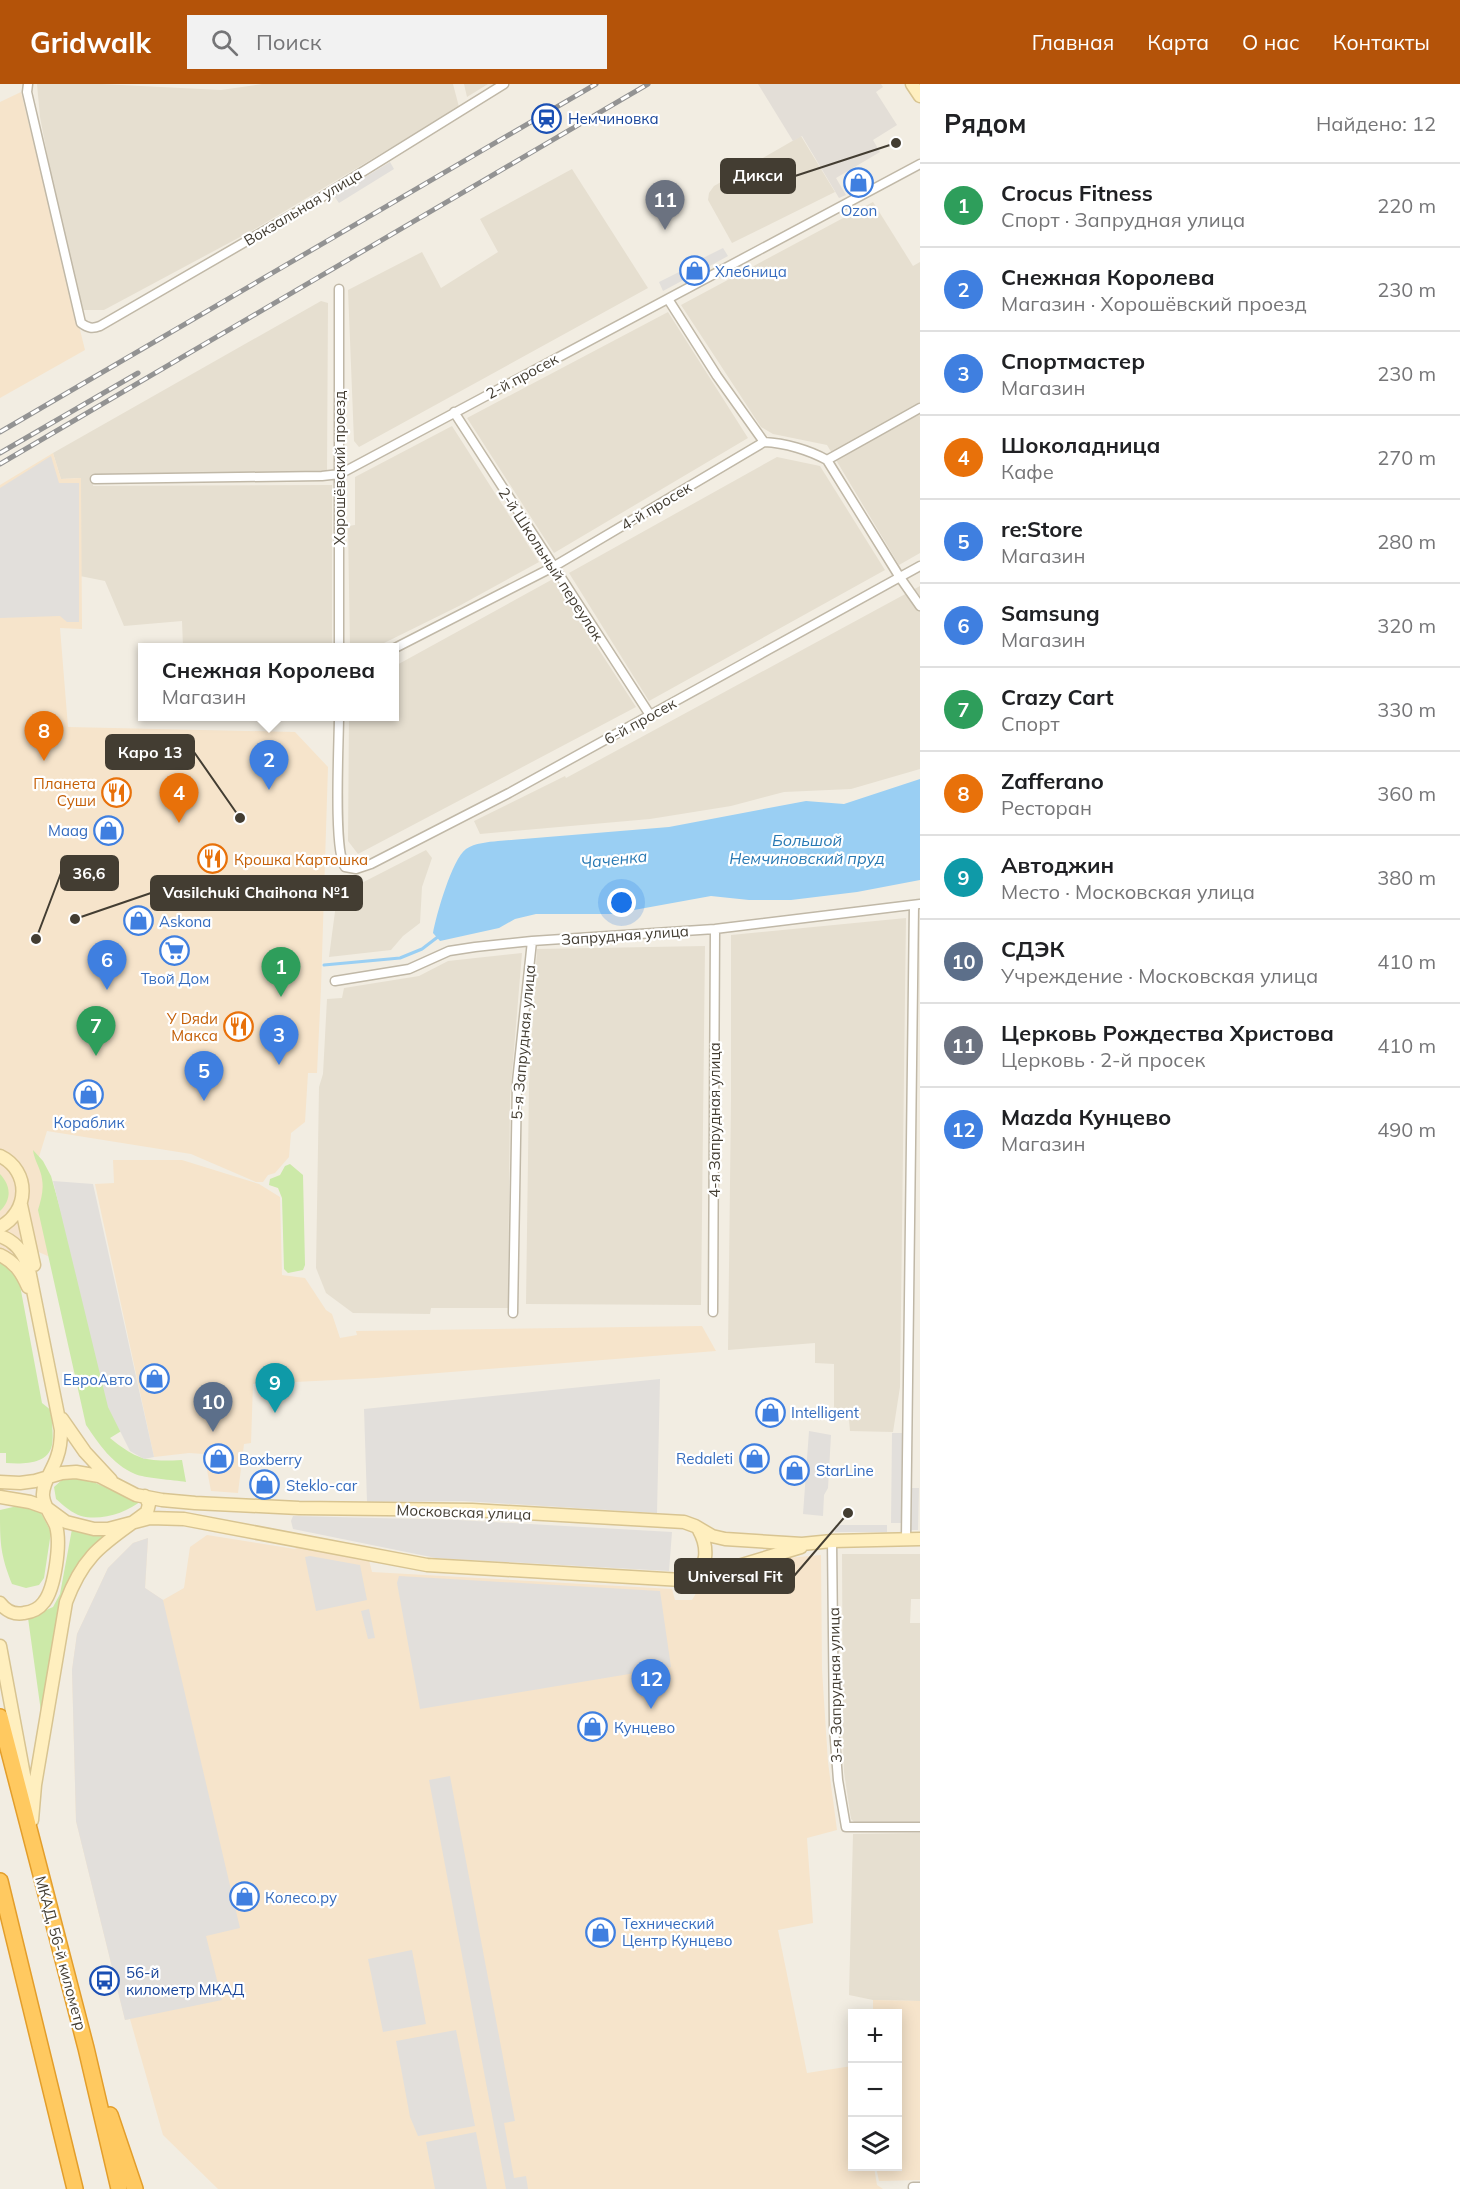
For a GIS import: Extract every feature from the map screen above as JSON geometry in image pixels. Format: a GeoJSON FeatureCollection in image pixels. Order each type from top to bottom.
{"type":"FeatureCollection","features":[{"type":"Feature","properties":{"kind":"highway","name":"МКАД, 56-й километр"},"geometry":{"type":"LineString","coordinates":[[0,1717],[86,2048],[119,2189]]}},
{"type":"Feature","properties":{"kind":"highway"},"geometry":{"type":"LineString","coordinates":[[0,1881],[36,2021],[68,2189]]}},
{"type":"Feature","properties":{"kind":"highway"},"geometry":{"type":"LineString","coordinates":[[86,2048],[135,2189]]}},
{"type":"Feature","properties":{"kind":"highway"},"geometry":{"type":"LineString","coordinates":[[53,2104],[75,2189]]}},
{"type":"Feature","properties":{"kind":"street","name":"Вокзальная улица"},"geometry":{"type":"LineString","coordinates":[[28,84],[27,92],[81,323],[87,327],[100,326],[309,205],[504,84]]}},
{"type":"Feature","properties":{"kind":"street"},"geometry":{"type":"LineString","coordinates":[[912,84],[920,96]]}},
{"type":"Feature","properties":{"kind":"street","name":"2-й просек"},"geometry":{"type":"LineString","coordinates":[[95,479],[340,474],[920,164]]}},
{"type":"Feature","properties":{"kind":"street","name":"Хорошёвский проезд"},"geometry":{"type":"LineString","coordinates":[[339,289],[339,643]]}},
{"type":"Feature","properties":{"kind":"street"},"geometry":{"type":"LineString","coordinates":[[668,299],[717,376],[764,442],[776,443],[818,455],[827,460],[920,606]]}},
{"type":"Feature","properties":{"kind":"street"},"geometry":{"type":"LineString","coordinates":[[827,460],[920,408]]}},
{"type":"Feature","properties":{"kind":"street","name":"2-й Школьный переулок"},"geometry":{"type":"LineString","coordinates":[[454,412],[650,716]]}},
{"type":"Feature","properties":{"kind":"street","name":"4-й просек"},"geometry":{"type":"LineString","coordinates":[[399,645],[553,567],[764,442]]}},
{"type":"Feature","properties":{"kind":"street","name":"6-й просек"},"geometry":{"type":"LineString","coordinates":[[339,721],[341,857],[345,867],[356,869],[371,864],[510,793],[920,566]]}},
{"type":"Feature","properties":{"kind":"street"},"geometry":{"type":"LineString","coordinates":[[906,1539],[917,905]]}},
{"type":"Feature","properties":{"kind":"street","name":"Запрудная улица"},"geometry":{"type":"LineString","coordinates":[[335,981],[409,969],[449,951],[532,941],[715,929],[917,905]]}},
{"type":"Feature","properties":{"kind":"street","name":"4-я Запрудная улица"},"geometry":{"type":"LineString","coordinates":[[713,1312],[715,929]]}},
{"type":"Feature","properties":{"kind":"street","name":"5-я Запрудная улица"},"geometry":{"type":"LineString","coordinates":[[513,1313],[518,1082],[532,941]]}},
{"type":"Feature","properties":{"kind":"street"},"geometry":{"type":"LineString","coordinates":[[0,1156],[10,1162],[19,1174],[23,1190],[21,1205],[36,1274],[35,1305]]}},
{"type":"Feature","properties":{"kind":"street"},"geometry":{"type":"LineString","coordinates":[[0,1227],[13,1218],[21,1205]]}},
{"type":"Feature","properties":{"kind":"street"},"geometry":{"type":"LineString","coordinates":[[0,1236],[14,1243],[24,1255],[30,1272],[35,1305],[60,1414],[61,1430],[59,1449],[43,1496],[56,1527],[58,1540],[51,1587],[45,1602],[36,1610],[18,1614],[9,1611],[0,1603]]}},
{"type":"Feature","properties":{"kind":"street"},"geometry":{"type":"LineString","coordinates":[[0,1255],[9,1259],[18,1268],[35,1305]]}},
{"type":"Feature","properties":{"kind":"street"},"geometry":{"type":"LineString","coordinates":[[60,1414],[85,1452],[116,1485]]}},
{"type":"Feature","properties":{"kind":"street","name":"Московская улица"},"geometry":{"type":"LineString","coordinates":[[1,1482],[20,1483],[76,1472],[99,1476],[136,1495],[195,1503],[288,1508],[472,1510],[676,1522],[690,1523],[712,1536],[725,1539],[811,1544]]}},
{"type":"Feature","properties":{"kind":"street"},"geometry":{"type":"LineString","coordinates":[[32,1820],[35,1785],[66,1602],[75,1578],[88,1558],[147,1512],[149,1504],[145,1496]]}},
{"type":"Feature","properties":{"kind":"street","name":"Московская улица"},"geometry":{"type":"LineString","coordinates":[[3,1497],[47,1508],[66,1522],[80,1527],[108,1529],[150,1518],[201,1521],[448,1568],[668,1580],[688,1580],[712,1574],[811,1544],[832,1541],[920,1539]]}},
{"type":"Feature","properties":{"kind":"street"},"geometry":{"type":"LineString","coordinates":[[688,1580],[700,1571],[704,1564],[705,1547],[699,1530]]}},
{"type":"Feature","properties":{"kind":"street","name":"3-я Запрудная улица"},"geometry":{"type":"LineString","coordinates":[[832,1541],[834,1726],[838,1780],[846,1827],[920,1827]]}},
{"type":"Feature","properties":{"kind":"street"},"geometry":{"type":"LineString","coordinates":[[0,1646],[32,1820],[36,1858]]}},
{"type":"Feature","properties":{"kind":"shaded area"},"geometry":{"type":"Polygon","coordinates":[[[37,84],[101,84],[221,90],[262,84],[453,84],[459,107],[255,229],[104,310],[83,310],[53,185],[40,117],[37,84]]]}},
{"type":"Feature","properties":{"kind":"shaded area"},"geometry":{"type":"Polygon","coordinates":[[[464,84],[488,84],[467,97],[464,84]]]}},
{"type":"Feature","properties":{"kind":"shaded area"},"geometry":{"type":"Polygon","coordinates":[[[758,84],[881,84],[883,87],[876,92],[897,125],[873,140],[880,152],[836,178],[846,195],[839,198],[802,136],[793,141],[758,84]]]}},
{"type":"Feature","properties":{"kind":"shaded area"},"geometry":{"type":"Polygon","coordinates":[[[21,92],[85,350],[0,398],[0,102],[21,92]]]}},
{"type":"Feature","properties":{"kind":"shaded area"},"geometry":{"type":"Polygon","coordinates":[[[801,136],[835,192],[732,243],[708,200],[709,193],[714,186],[801,136]]]}},
{"type":"Feature","properties":{"kind":"shaded area"},"geometry":{"type":"Polygon","coordinates":[[[390,162],[394,169],[339,203],[334,196],[390,162]]]}},
{"type":"Feature","properties":{"kind":"shaded area"},"geometry":{"type":"Polygon","coordinates":[[[572,169],[648,288],[359,447],[354,441],[348,290],[422,252],[441,288],[498,252],[480,219],[572,169]]]}},
{"type":"Feature","properties":{"kind":"shaded area"},"geometry":{"type":"Polygon","coordinates":[[[873,202],[913,266],[920,262],[920,553],[899,565],[827,445],[773,434],[761,427],[681,305],[873,202]]]}},
{"type":"Feature","properties":{"kind":"shaded area"},"geometry":{"type":"Polygon","coordinates":[[[723,248],[728,256],[708,267],[703,258],[723,248]]]}},
{"type":"Feature","properties":{"kind":"shaded area"},"geometry":{"type":"Polygon","coordinates":[[[687,268],[691,276],[663,291],[659,282],[687,268]]]}},
{"type":"Feature","properties":{"kind":"shaded area"},"geometry":{"type":"Polygon","coordinates":[[[321,301],[328,303],[327,472],[94,474],[93,486],[332,485],[332,643],[183,643],[182,621],[124,626],[105,581],[80,576],[81,478],[61,479],[53,453],[321,301]]]}},
{"type":"Feature","properties":{"kind":"shaded area"},"geometry":{"type":"Polygon","coordinates":[[[668,312],[748,438],[554,553],[467,418],[668,312]]]}},
{"type":"Feature","properties":{"kind":"shaded area"},"geometry":{"type":"Polygon","coordinates":[[[452,426],[539,562],[459,606],[384,643],[350,643],[348,526],[355,525],[355,477],[452,426]]]}},
{"type":"Feature","properties":{"kind":"shaded area"},"geometry":{"type":"Polygon","coordinates":[[[53,453],[61,479],[81,478],[82,629],[60,628],[68,727],[295,732],[328,767],[317,1073],[308,1073],[305,1122],[291,1133],[289,1157],[275,1173],[268,1175],[263,1182],[256,1182],[191,1154],[47,1131],[38,1160],[53,1187],[50,1257],[34,1250],[0,1258],[0,485],[53,453]]]}},
{"type":"Feature","properties":{"kind":"shaded area"},"geometry":{"type":"Polygon","coordinates":[[[51,456],[59,483],[79,483],[79,622],[67,622],[60,616],[0,618],[0,488],[51,456]]]}},
{"type":"Feature","properties":{"kind":"shaded area"},"geometry":{"type":"Polygon","coordinates":[[[777,457],[820,466],[885,570],[649,701],[569,573],[777,457]]]}},
{"type":"Feature","properties":{"kind":"shaded area"},"geometry":{"type":"Polygon","coordinates":[[[553,579],[636,707],[358,854],[348,841],[349,721],[399,721],[399,664],[553,579]]]}},
{"type":"Feature","properties":{"kind":"shaded area"},"geometry":{"type":"Polygon","coordinates":[[[920,586],[920,769],[851,789],[784,792],[731,806],[650,819],[480,834],[474,821],[565,776],[566,778],[920,586]]]}},
{"type":"Feature","properties":{"kind":"shaded area"},"geometry":{"type":"Polygon","coordinates":[[[426,850],[432,858],[422,887],[420,923],[403,936],[391,950],[329,957],[336,904],[344,905],[348,890],[426,850]]]}},
{"type":"Feature","properties":{"kind":"shaded area"},"geometry":{"type":"Polygon","coordinates":[[[906,918],[900,1387],[893,1432],[850,1431],[849,1420],[834,1420],[834,1364],[815,1363],[815,1343],[728,1350],[731,935],[906,918]]]}},
{"type":"Feature","properties":{"kind":"shaded area"},"geometry":{"type":"Polygon","coordinates":[[[705,946],[701,1305],[526,1304],[529,1085],[537,949],[705,946]]]}},
{"type":"Feature","properties":{"kind":"shaded area"},"geometry":{"type":"Polygon","coordinates":[[[522,953],[510,1098],[508,1308],[431,1308],[430,1314],[353,1313],[326,1293],[316,1268],[319,1087],[323,1074],[327,999],[342,998],[344,988],[419,976],[448,961],[522,953]]]}},
{"type":"Feature","properties":{"kind":"shaded area"},"geometry":{"type":"Polygon","coordinates":[[[113,1160],[182,1160],[259,1184],[280,1197],[282,1275],[305,1278],[326,1310],[332,1314],[340,1338],[357,1335],[356,1331],[702,1326],[716,1351],[376,1378],[253,1384],[251,1443],[244,1444],[238,1493],[211,1491],[204,1454],[189,1453],[154,1457],[95,1184],[114,1183],[113,1160]]]}},
{"type":"Feature","properties":{"kind":"shaded area"},"geometry":{"type":"Polygon","coordinates":[[[53,1181],[93,1184],[154,1457],[144,1459],[130,1451],[108,1407],[53,1181]]]}},
{"type":"Feature","properties":{"kind":"shaded area"},"geometry":{"type":"Polygon","coordinates":[[[660,1379],[657,1513],[463,1501],[367,1502],[364,1409],[660,1379]]]}},
{"type":"Feature","properties":{"kind":"shaded area"},"geometry":{"type":"Polygon","coordinates":[[[809,1431],[831,1435],[828,1488],[824,1495],[823,1516],[803,1514],[809,1431]]]}},
{"type":"Feature","properties":{"kind":"shaded area"},"geometry":{"type":"Polygon","coordinates":[[[892,1433],[903,1433],[902,1523],[891,1523],[892,1433]]]}},
{"type":"Feature","properties":{"kind":"shaded area"},"geometry":{"type":"Polygon","coordinates":[[[911,1488],[919,1488],[918,1530],[911,1530],[911,1488]]]}},
{"type":"Feature","properties":{"kind":"shaded area"},"geometry":{"type":"Polygon","coordinates":[[[293,1516],[458,1520],[672,1532],[669,1571],[436,1558],[293,1529],[291,1521],[293,1516]]]}},
{"type":"Feature","properties":{"kind":"shaded area"},"geometry":{"type":"Polygon","coordinates":[[[835,1525],[887,1525],[887,1532],[835,1532],[835,1525]]]}},
{"type":"Feature","properties":{"kind":"shaded area"},"geometry":{"type":"Polygon","coordinates":[[[207,1535],[295,1549],[297,1547],[369,1560],[372,1572],[672,1589],[675,1600],[692,1600],[698,1590],[717,1589],[718,1580],[788,1558],[821,1555],[822,1670],[828,1762],[837,1830],[807,1838],[813,1923],[778,1930],[807,2073],[848,2067],[848,2171],[875,2171],[877,2185],[883,2189],[218,2189],[163,2135],[130,2019],[125,2020],[76,1821],[72,1670],[77,1634],[108,1568],[133,1543],[148,1538],[145,1588],[163,1600],[184,1588],[190,1547],[207,1535]]]}},
{"type":"Feature","properties":{"kind":"shaded area"},"geometry":{"type":"Polygon","coordinates":[[[148,1538],[145,1588],[163,1600],[240,1928],[206,1936],[222,2000],[125,2020],[76,1821],[72,1670],[77,1634],[108,1568],[133,1543],[148,1538]]]}},
{"type":"Feature","properties":{"kind":"shaded area"},"geometry":{"type":"Polygon","coordinates":[[[842,1554],[920,1554],[920,1599],[911,1599],[910,1623],[920,1623],[920,1823],[855,1823],[851,1819],[844,1772],[843,1744],[842,1554]]]}},
{"type":"Feature","properties":{"kind":"shaded area"},"geometry":{"type":"Polygon","coordinates":[[[305,1557],[360,1565],[367,1600],[316,1611],[305,1557]]]}},
{"type":"Feature","properties":{"kind":"shaded area"},"geometry":{"type":"Polygon","coordinates":[[[399,1576],[660,1591],[671,1667],[420,1709],[397,1583],[399,1576]]]}},
{"type":"Feature","properties":{"kind":"shaded area"},"geometry":{"type":"Polygon","coordinates":[[[369,1609],[375,1638],[368,1639],[361,1611],[369,1609]]]}},
{"type":"Feature","properties":{"kind":"shaded area"},"geometry":{"type":"Polygon","coordinates":[[[450,1776],[515,2121],[504,2123],[514,2178],[526,2176],[528,2189],[506,2189],[429,1780],[450,1776]]]}},
{"type":"Feature","properties":{"kind":"shaded area"},"geometry":{"type":"Polygon","coordinates":[[[920,1833],[920,2001],[873,2000],[849,1995],[853,1834],[920,1833]]]}},
{"type":"Feature","properties":{"kind":"shaded area"},"geometry":{"type":"Polygon","coordinates":[[[412,1950],[426,2024],[383,2032],[368,1959],[412,1950]]]}},
{"type":"Feature","properties":{"kind":"shaded area"},"geometry":{"type":"Polygon","coordinates":[[[873,2000],[920,2001],[920,2180],[879,2181],[877,2171],[902,2171],[902,2009],[873,2009],[873,2000]]]}},
{"type":"Feature","properties":{"kind":"shaded area"},"geometry":{"type":"Polygon","coordinates":[[[456,2030],[475,2126],[418,2136],[410,2117],[396,2041],[456,2030]]]}},
{"type":"Feature","properties":{"kind":"shaded area"},"geometry":{"type":"Polygon","coordinates":[[[476,2132],[487,2189],[435,2189],[426,2142],[476,2132]]]}},
{"type":"Feature","properties":{"kind":"green space"},"geometry":{"type":"Polygon","coordinates":[[[33,1150],[43,1161],[51,1176],[123,1430],[110,1438],[143,1458],[182,1460],[186,1482],[145,1477],[127,1470],[107,1453],[86,1425],[38,1210],[43,1183],[33,1150]]]}},
{"type":"Feature","properties":{"kind":"green space"},"geometry":{"type":"Polygon","coordinates":[[[290,1164],[303,1175],[305,1265],[303,1270],[288,1273],[284,1269],[282,1198],[278,1188],[269,1185],[270,1179],[280,1175],[285,1166],[290,1164]]]}},
{"type":"Feature","properties":{"kind":"green space"},"geometry":{"type":"Polygon","coordinates":[[[0,1174],[9,1192],[7,1202],[0,1211],[0,1174]]]}},
{"type":"Feature","properties":{"kind":"green space"},"geometry":{"type":"Polygon","coordinates":[[[0,1262],[9,1266],[19,1280],[42,1403],[52,1411],[53,1441],[50,1452],[34,1462],[6,1463],[6,1453],[0,1453],[0,1262]]]}},
{"type":"Feature","properties":{"kind":"green space"},"geometry":{"type":"Polygon","coordinates":[[[84,1478],[125,1496],[142,1500],[129,1509],[113,1515],[81,1516],[56,1499],[54,1487],[63,1479],[84,1478]]]}},
{"type":"Feature","properties":{"kind":"green space"},"geometry":{"type":"Polygon","coordinates":[[[22,1505],[41,1513],[51,1532],[44,1578],[39,1585],[26,1588],[12,1584],[3,1556],[0,1531],[0,1510],[22,1505]]]}},
{"type":"Feature","properties":{"kind":"green space"},"geometry":{"type":"Polygon","coordinates":[[[72,1529],[84,1533],[107,1533],[79,1564],[42,1719],[28,1618],[53,1607],[60,1594],[72,1529]]]}},
{"type":"Feature","properties":{"kind":"water","name":"Большой Немчиновский пруд"},"geometry":{"type":"Polygon","coordinates":[[[920,779],[920,880],[857,892],[791,900],[749,900],[711,896],[612,914],[536,914],[515,919],[499,928],[440,941],[433,933],[455,864],[466,849],[473,845],[669,827],[806,801],[844,804],[920,779]]]}},
{"type":"Feature","properties":{"kind":"waterway","name":"Чаченка"},"geometry":{"type":"LineString","coordinates":[[324,965],[400,958],[422,949],[439,936]]}},
{"type":"Feature","properties":{"kind":"railway"},"geometry":{"type":"LineString","coordinates":[[0,432],[596,84]]}},
{"type":"Feature","properties":{"kind":"railway"},"geometry":{"type":"LineString","coordinates":[[0,464],[648,84]]}},
{"type":"Feature","properties":{"kind":"railway"},"geometry":{"type":"LineString","coordinates":[[0,453],[138,373]]}},
{"type":"Feature","properties":{"kind":"place","name":"Немчиновка"},"geometry":{"type":"Point","coordinates":[547,118]}},
{"type":"Feature","properties":{"kind":"place","name":"Дикси"},"geometry":{"type":"Point","coordinates":[896,143]}},
{"type":"Feature","properties":{"kind":"place","name":"Ozon"},"geometry":{"type":"Point","coordinates":[859,183]}},
{"type":"Feature","properties":{"kind":"place","name":"Церковь Рождества Христова"},"geometry":{"type":"Point","coordinates":[665,230]}},
{"type":"Feature","properties":{"kind":"place","name":"Хлебница"},"geometry":{"type":"Point","coordinates":[694,271]}},
{"type":"Feature","properties":{"kind":"place","name":"Zafferano"},"geometry":{"type":"Point","coordinates":[44,761]}},
{"type":"Feature","properties":{"kind":"place","name":"Снежная Королева"},"geometry":{"type":"Point","coordinates":[269,790]}},
{"type":"Feature","properties":{"kind":"place","name":"Планета Суши"},"geometry":{"type":"Point","coordinates":[117,792]}},
{"type":"Feature","properties":{"kind":"place","name":"Каро 13"},"geometry":{"type":"Point","coordinates":[240,818]}},
{"type":"Feature","properties":{"kind":"place","name":"Шоколадница"},"geometry":{"type":"Point","coordinates":[179,823]}},
{"type":"Feature","properties":{"kind":"place","name":"Maag"},"geometry":{"type":"Point","coordinates":[109,830]}},
{"type":"Feature","properties":{"kind":"place","name":"Крошка Картошка"},"geometry":{"type":"Point","coordinates":[213,859]}},
{"type":"Feature","properties":{"kind":"place","name":"Vasilchuki Chaihona №1"},"geometry":{"type":"Point","coordinates":[75,919]}},
{"type":"Feature","properties":{"kind":"place","name":"Askona"},"geometry":{"type":"Point","coordinates":[138,921]}},
{"type":"Feature","properties":{"kind":"place","name":"36,6"},"geometry":{"type":"Point","coordinates":[36,939]}},
{"type":"Feature","properties":{"kind":"place","name":"Твой Дом"},"geometry":{"type":"Point","coordinates":[175,951]}},
{"type":"Feature","properties":{"kind":"place","name":"Samsung"},"geometry":{"type":"Point","coordinates":[107,990]}},
{"type":"Feature","properties":{"kind":"place","name":"Crocus Fitness"},"geometry":{"type":"Point","coordinates":[281,997]}},
{"type":"Feature","properties":{"kind":"place","name":"У Dяdи Макса"},"geometry":{"type":"Point","coordinates":[239,1027]}},
{"type":"Feature","properties":{"kind":"place","name":"Crazy Cart"},"geometry":{"type":"Point","coordinates":[96,1056]}},
{"type":"Feature","properties":{"kind":"place","name":"Спортмастер"},"geometry":{"type":"Point","coordinates":[279,1065]}},
{"type":"Feature","properties":{"kind":"place","name":"Кораблик"},"geometry":{"type":"Point","coordinates":[89,1095]}},
{"type":"Feature","properties":{"kind":"place","name":"re:Store"},"geometry":{"type":"Point","coordinates":[204,1101]}},
{"type":"Feature","properties":{"kind":"place","name":"ЕвроАвто"},"geometry":{"type":"Point","coordinates":[154,1379]}},
{"type":"Feature","properties":{"kind":"place","name":"Intelligent"},"geometry":{"type":"Point","coordinates":[770,1412]}},
{"type":"Feature","properties":{"kind":"place","name":"Автоджин"},"geometry":{"type":"Point","coordinates":[275,1413]}},
{"type":"Feature","properties":{"kind":"place","name":"СДЭК"},"geometry":{"type":"Point","coordinates":[213,1432]}},
{"type":"Feature","properties":{"kind":"place","name":"Redaleti"},"geometry":{"type":"Point","coordinates":[754,1458]}},
{"type":"Feature","properties":{"kind":"place","name":"Boxberry"},"geometry":{"type":"Point","coordinates":[218,1459]}},
{"type":"Feature","properties":{"kind":"place","name":"StarLine"},"geometry":{"type":"Point","coordinates":[795,1470]}},
{"type":"Feature","properties":{"kind":"place","name":"Steklo-car"},"geometry":{"type":"Point","coordinates":[265,1485]}},
{"type":"Feature","properties":{"kind":"place","name":"Universal Fit"},"geometry":{"type":"Point","coordinates":[848,1513]}},
{"type":"Feature","properties":{"kind":"place","name":"Mazda Кунцево"},"geometry":{"type":"Point","coordinates":[651,1709]}},
{"type":"Feature","properties":{"kind":"place","name":"Кунцево"},"geometry":{"type":"Point","coordinates":[593,1727]}},
{"type":"Feature","properties":{"kind":"place","name":"Колесо.ру"},"geometry":{"type":"Point","coordinates":[244,1897]}},
{"type":"Feature","properties":{"kind":"place","name":"Технический Центр Кунцево"},"geometry":{"type":"Point","coordinates":[601,1932]}},
{"type":"Feature","properties":{"kind":"place","name":"56-й километр МКАД"},"geometry":{"type":"Point","coordinates":[105,1981]}}]}
